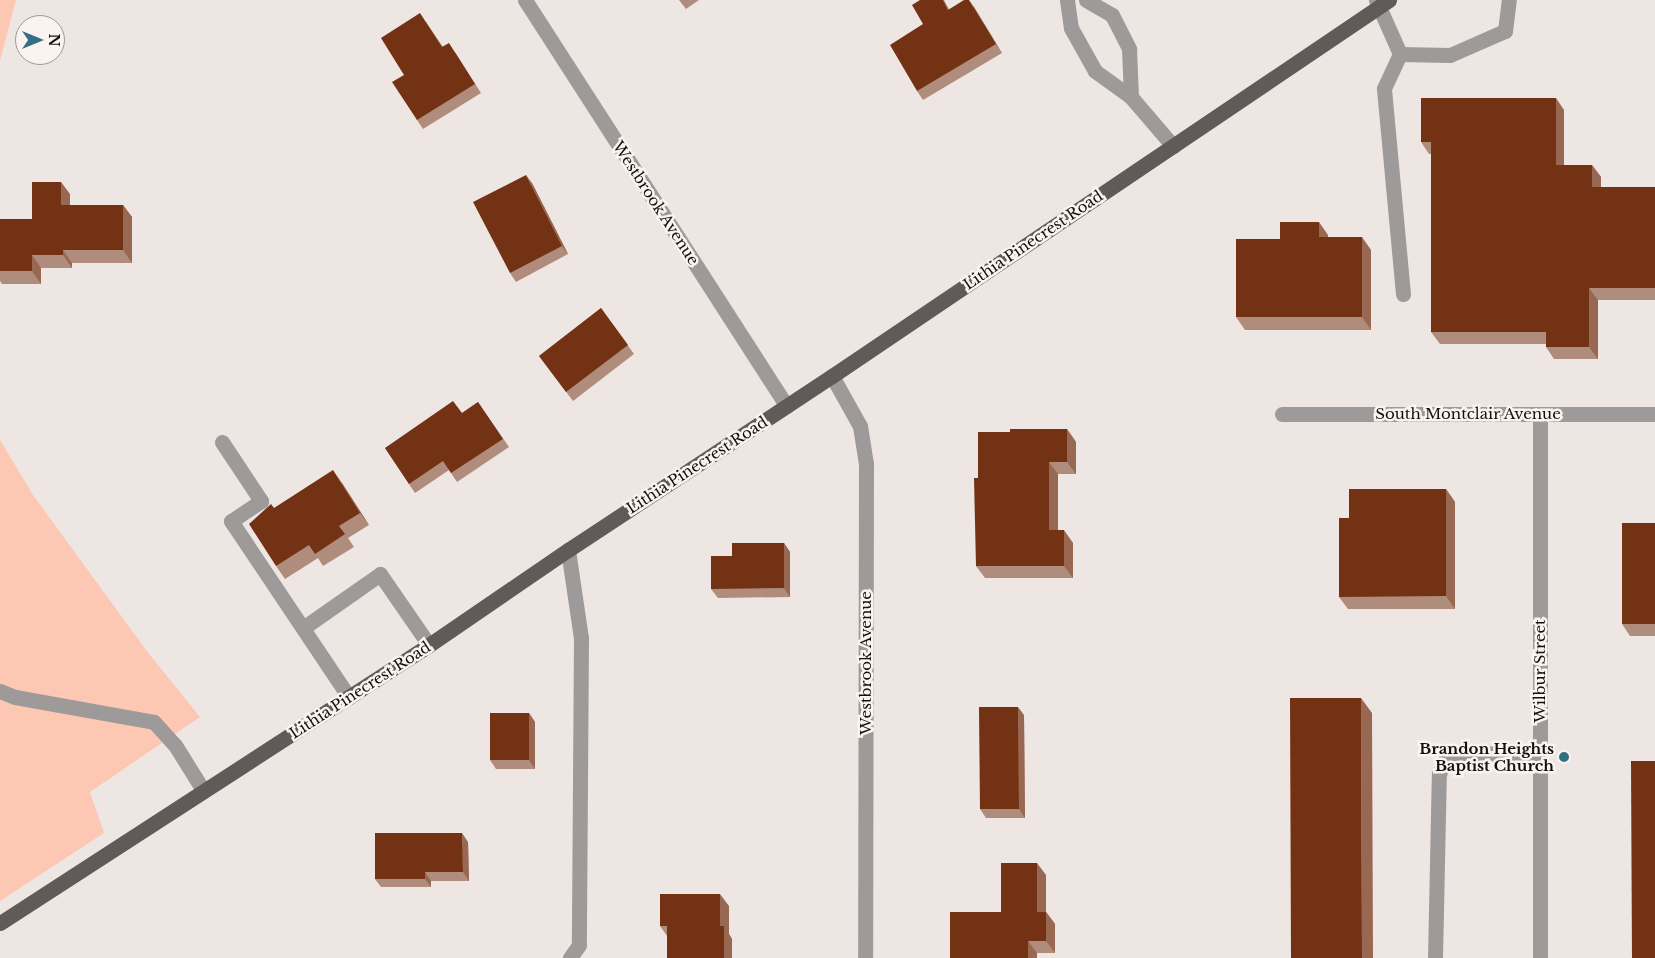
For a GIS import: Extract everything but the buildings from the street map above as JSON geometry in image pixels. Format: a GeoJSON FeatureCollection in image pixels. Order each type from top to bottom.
{"type":"FeatureCollection","features":[{"type":"Feature","properties":{"kind":"main road","name":"Lithia Pinecrest Road"},"geometry":{"type":"LineString","coordinates":[[0,923],[429,645],[1173,146],[1381,2]]}},
{"type":"Feature","properties":{"kind":"street","name":"Westbrook Avenue"},"geometry":{"type":"LineString","coordinates":[[525,0],[787,406]]}},
{"type":"Feature","properties":{"kind":"street"},"geometry":{"type":"LineString","coordinates":[[1066,0],[1071,28],[1095,72],[1131,97],[1173,146]]}},
{"type":"Feature","properties":{"kind":"street"},"geometry":{"type":"LineString","coordinates":[[1086,0],[1112,15],[1129,49],[1131,97]]}},
{"type":"Feature","properties":{"kind":"street"},"geometry":{"type":"LineString","coordinates":[[1400,54],[1450,55],[1506,31],[1509,0]]}},
{"type":"Feature","properties":{"kind":"street"},"geometry":{"type":"LineString","coordinates":[[1381,2],[1400,54],[1384,89],[1402,294]]}},
{"type":"Feature","properties":{"kind":"street","name":"Westbrook Avenue"},"geometry":{"type":"LineString","coordinates":[[832,376],[860,426],[866,463],[866,958]]}},
{"type":"Feature","properties":{"kind":"street","name":"South Montclair Avenue"},"geometry":{"type":"LineString","coordinates":[[1282,414],[1655,414]]}},
{"type":"Feature","properties":{"kind":"street","name":"Wilbur Street"},"geometry":{"type":"LineString","coordinates":[[1540,414],[1540,958]]}},
{"type":"Feature","properties":{"kind":"street"},"geometry":{"type":"LineString","coordinates":[[222,442],[261,501],[231,522],[350,697]]}},
{"type":"Feature","properties":{"kind":"street"},"geometry":{"type":"LineString","coordinates":[[568,550],[581,638],[579,945],[570,958]]}},
{"type":"Feature","properties":{"kind":"street"},"geometry":{"type":"LineString","coordinates":[[303,628],[380,574],[429,645]]}},
{"type":"Feature","properties":{"kind":"street"},"geometry":{"type":"LineString","coordinates":[[0,691],[24,698],[154,722],[175,746],[203,790]]}},
{"type":"Feature","properties":{"kind":"street"},"geometry":{"type":"LineString","coordinates":[[1435,958],[1439,774],[1444,760],[1453,753],[1540,754]]}},
{"type":"Feature","properties":{"kind":"shaded area"},"geometry":{"type":"Polygon","coordinates":[[[0,0],[16,0],[0,61],[0,0]]]}},
{"type":"Feature","properties":{"kind":"shaded area"},"geometry":{"type":"Polygon","coordinates":[[[0,440],[33,495],[146,650],[200,717],[90,792],[104,833],[0,901],[0,440]]]}},
{"type":"Feature","properties":{"kind":"place","name":"Brandon Heights Baptist Church"},"geometry":{"type":"Point","coordinates":[1564,757]}}]}
